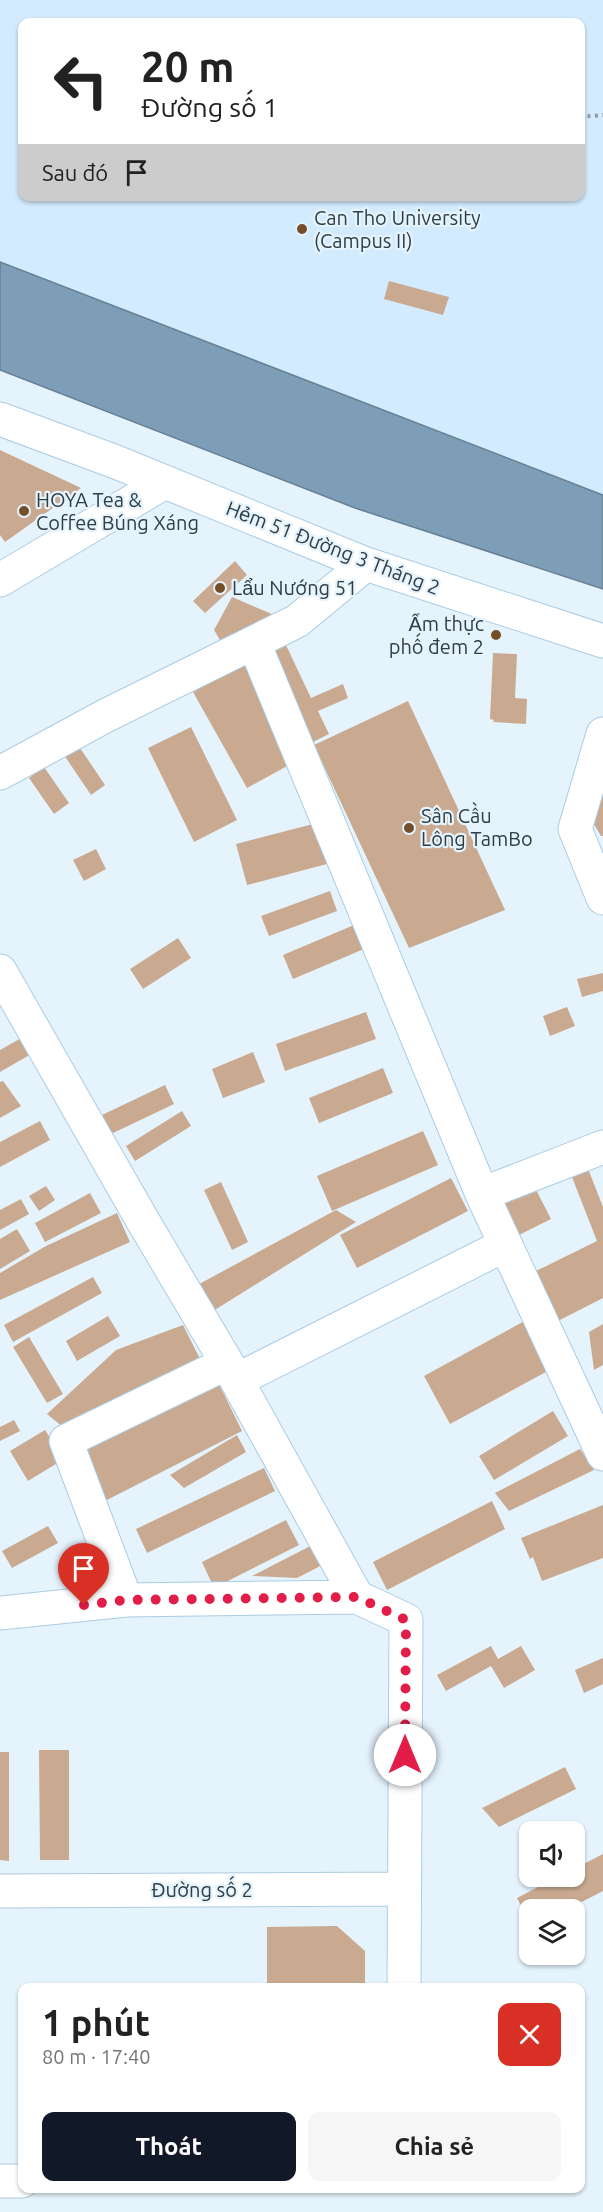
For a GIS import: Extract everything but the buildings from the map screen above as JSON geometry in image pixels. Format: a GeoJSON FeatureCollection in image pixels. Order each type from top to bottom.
{"type":"FeatureCollection","features":[{"type":"Feature","properties":{"kind":"street","name":"Hẻm 51 Đường 3 Tháng 2"},"geometry":{"type":"LineString","coordinates":[[0,419],[165,482],[366,564],[603,641]]}},
{"type":"Feature","properties":{"kind":"street"},"geometry":{"type":"LineString","coordinates":[[0,580],[165,482]]}},
{"type":"Feature","properties":{"kind":"street"},"geometry":{"type":"LineString","coordinates":[[0,773],[105,716],[297,621],[366,564]]}},
{"type":"Feature","properties":{"kind":"street"},"geometry":{"type":"LineString","coordinates":[[254,642],[482,1194],[603,1454]]}},
{"type":"Feature","properties":{"kind":"street"},"geometry":{"type":"LineString","coordinates":[[603,734],[575,829],[603,898]]}},
{"type":"Feature","properties":{"kind":"street"},"geometry":{"type":"LineString","coordinates":[[0,971],[142,1221],[232,1372],[357,1597]]}},
{"type":"Feature","properties":{"kind":"street"},"geometry":{"type":"LineString","coordinates":[[482,1194],[603,1147]]}},
{"type":"Feature","properties":{"kind":"street"},"geometry":{"type":"LineString","coordinates":[[126,1600],[66,1441],[232,1372],[505,1245]]}},
{"type":"Feature","properties":{"kind":"street"},"geometry":{"type":"LineString","coordinates":[[0,1613],[126,1600],[357,1597],[406,1620],[404,1983]]}},
{"type":"Feature","properties":{"kind":"street","name":"Đường số 2"},"geometry":{"type":"LineString","coordinates":[[0,1891],[404,1889]]}},
{"type":"Feature","properties":{"kind":"street"},"geometry":{"type":"LineString","coordinates":[[0,2181],[18,2181]]}},
{"type":"Feature","properties":{"kind":"path"},"geometry":{"type":"LineString","coordinates":[[585,117],[603,115]]}},
{"type":"Feature","properties":{"kind":"shaded area","name":"Can Tho University (Campus II)"},"geometry":{"type":"Polygon","coordinates":[[[0,0],[603,0],[603,495],[0,262],[0,0]]]}},
{"type":"Feature","properties":{"kind":"shaded area"},"geometry":{"type":"Polygon","coordinates":[[[0,262],[603,495],[603,589],[355,508],[0,370],[0,262]]]}},
{"type":"Feature","properties":{"kind":"place","name":"Can Tho University (Campus II)"},"geometry":{"type":"Point","coordinates":[302,229]}},
{"type":"Feature","properties":{"kind":"place","name":"HOYA Tea & Coffee Búng Xáng"},"geometry":{"type":"Point","coordinates":[24,511]}},
{"type":"Feature","properties":{"kind":"place","name":"Lẩu Nướng 51"},"geometry":{"type":"Point","coordinates":[220,588]}},
{"type":"Feature","properties":{"kind":"place","name":"Ẩm thực phố đem 2"},"geometry":{"type":"Point","coordinates":[496,635]}},
{"type":"Feature","properties":{"kind":"place","name":"Sân Cầu Lông TamBo"},"geometry":{"type":"Point","coordinates":[409,828]}},
{"type":"Feature","properties":{"kind":"route"},"geometry":{"type":"LineString","coordinates":[[84,1605],[126,1600],[357,1597],[406,1620],[405,1755]]}}]}
